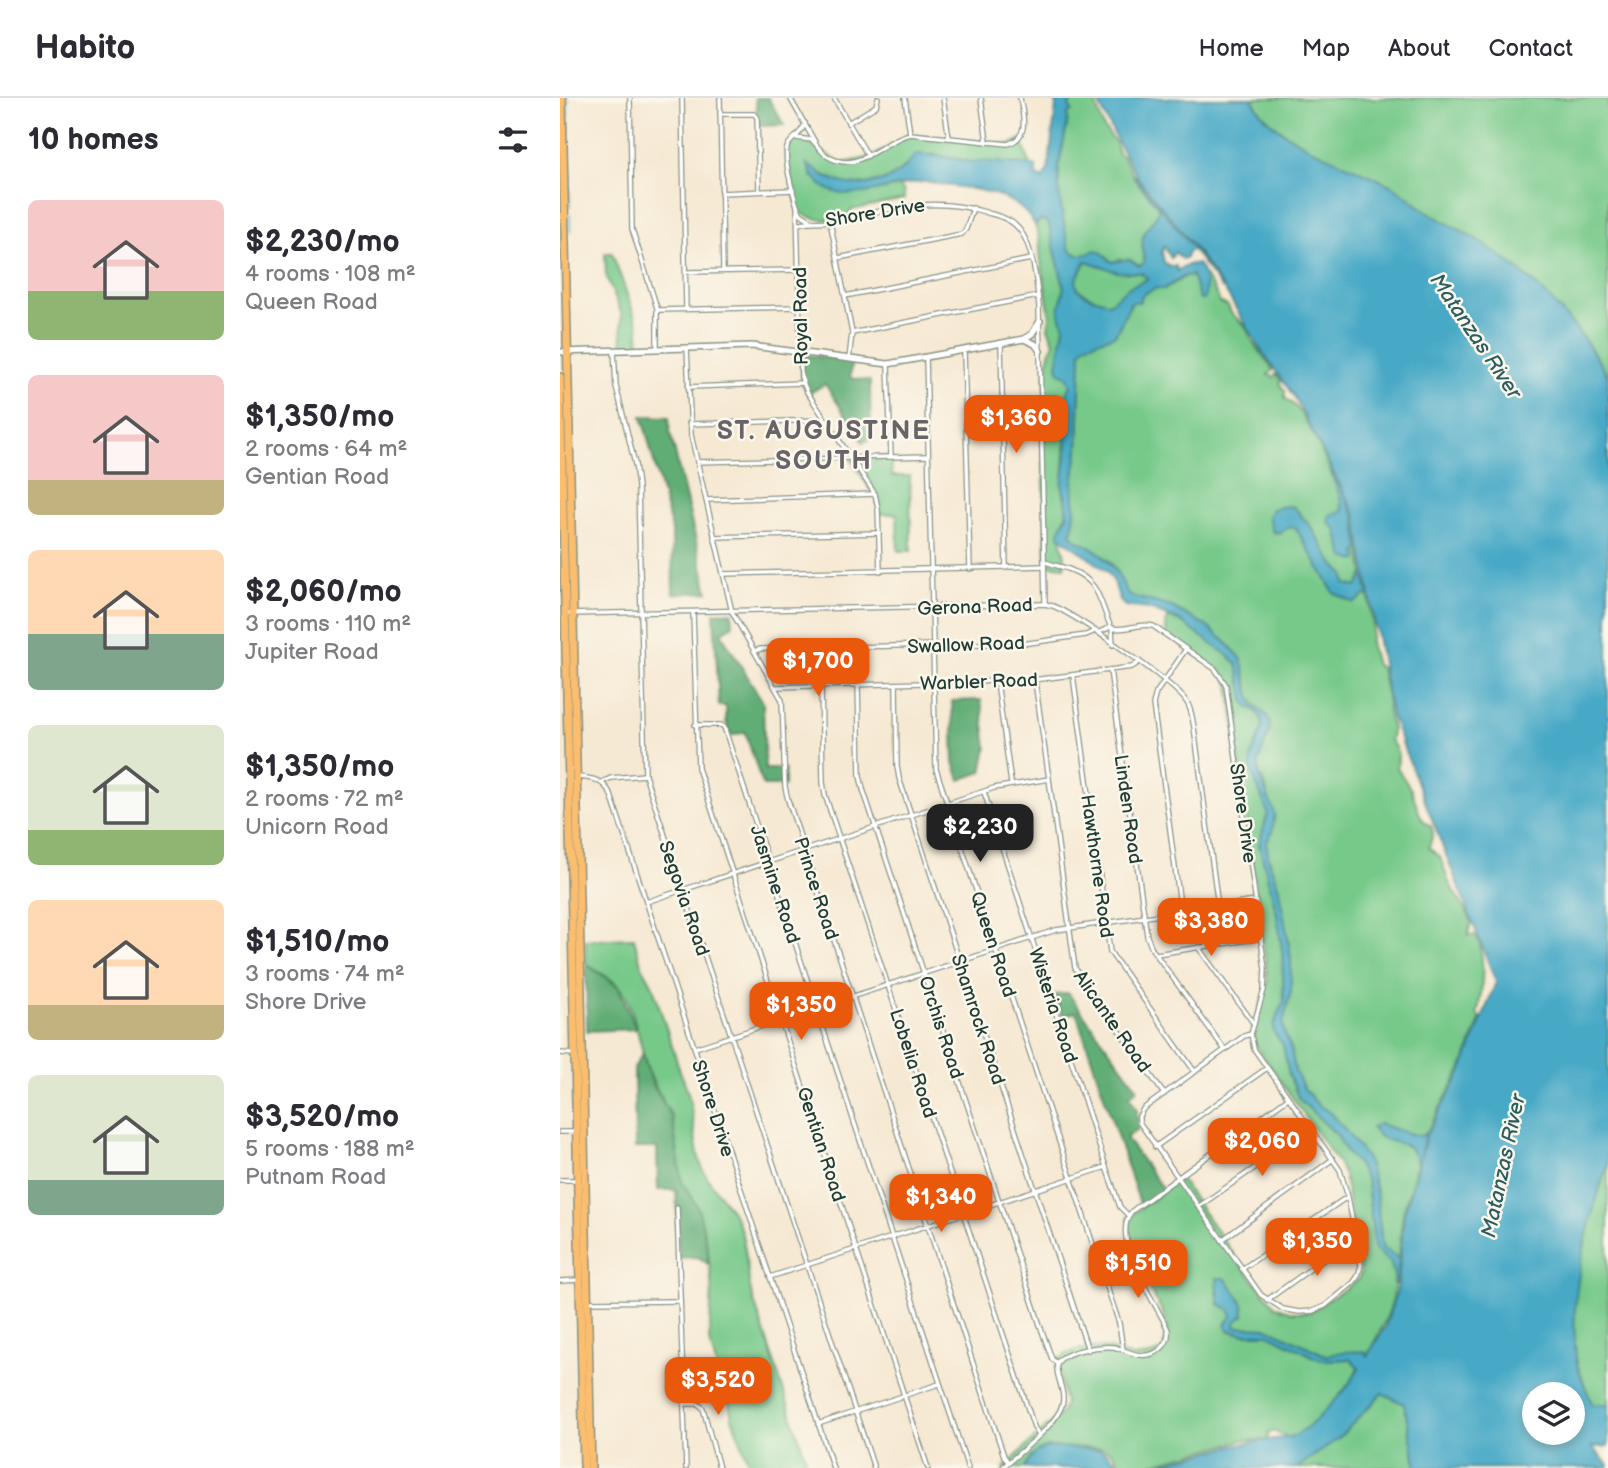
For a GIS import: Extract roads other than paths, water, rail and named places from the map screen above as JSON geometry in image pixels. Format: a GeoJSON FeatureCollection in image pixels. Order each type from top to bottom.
{"type":"FeatureCollection","features":[{"type":"Feature","properties":{"kind":"main road"},"geometry":{"type":"LineString","coordinates":[[562,98],[564,352],[569,426],[567,489]]}},
{"type":"Feature","properties":{"kind":"main road"},"geometry":{"type":"LineString","coordinates":[[560,377],[567,489],[584,1280],[584,1468]]}},
{"type":"Feature","properties":{"kind":"main road"},"geometry":{"type":"LineString","coordinates":[[584,1280],[588,1303],[591,1468]]}},
{"type":"Feature","properties":{"kind":"street"},"geometry":{"type":"LineString","coordinates":[[629,98],[632,229],[658,310],[657,348]]}},
{"type":"Feature","properties":{"kind":"street"},"geometry":{"type":"LineString","coordinates":[[682,98],[686,309]]}},
{"type":"Feature","properties":{"kind":"street"},"geometry":{"type":"LineString","coordinates":[[720,98],[723,271]]}},
{"type":"Feature","properties":{"kind":"street"},"geometry":{"type":"LineString","coordinates":[[790,98],[818,147]]}},
{"type":"Feature","properties":{"kind":"street"},"geometry":{"type":"LineString","coordinates":[[834,98],[868,156]]}},
{"type":"Feature","properties":{"kind":"street"},"geometry":{"type":"LineString","coordinates":[[848,123],[876,106],[878,98]]}},
{"type":"Feature","properties":{"kind":"street"},"geometry":{"type":"LineString","coordinates":[[905,98],[910,134]]}},
{"type":"Feature","properties":{"kind":"street"},"geometry":{"type":"LineString","coordinates":[[943,98],[948,138]]}},
{"type":"Feature","properties":{"kind":"street"},"geometry":{"type":"LineString","coordinates":[[981,98],[987,142]]}},
{"type":"Feature","properties":{"kind":"street"},"geometry":{"type":"LineString","coordinates":[[796,138],[808,139],[826,156],[840,162],[852,162],[868,156],[910,134],[1008,144],[1020,137],[1024,122],[1020,98]]}},
{"type":"Feature","properties":{"kind":"street"},"geometry":{"type":"LineString","coordinates":[[720,114],[754,114],[757,117],[760,191]]}},
{"type":"Feature","properties":{"kind":"street","name":"Shore Drive"},"geometry":{"type":"LineString","coordinates":[[805,123],[789,144],[786,153],[797,206],[801,214],[810,220]]}},
{"type":"Feature","properties":{"kind":"street"},"geometry":{"type":"LineString","coordinates":[[721,193],[793,190]]}},
{"type":"Feature","properties":{"kind":"street","name":"Shore Drive"},"geometry":{"type":"LineString","coordinates":[[798,224],[930,203],[973,208],[1005,219],[1014,224],[1025,238],[1038,296],[1040,321],[1045,604]]}},
{"type":"Feature","properties":{"kind":"street","name":"Royal Road"},"geometry":{"type":"LineString","coordinates":[[797,206],[803,383],[875,494],[880,571]]}},
{"type":"Feature","properties":{"kind":"street"},"geometry":{"type":"LineString","coordinates":[[838,258],[962,234],[973,208]]}},
{"type":"Feature","properties":{"kind":"street"},"geometry":{"type":"LineString","coordinates":[[830,221],[852,333],[849,359]]}},
{"type":"Feature","properties":{"kind":"street"},"geometry":{"type":"LineString","coordinates":[[845,296],[1031,259]]}},
{"type":"Feature","properties":{"kind":"street"},"geometry":{"type":"LineString","coordinates":[[686,272],[799,270]]}},
{"type":"Feature","properties":{"kind":"street"},"geometry":{"type":"LineString","coordinates":[[852,333],[1038,296]]}},
{"type":"Feature","properties":{"kind":"street"},"geometry":{"type":"LineString","coordinates":[[658,310],[800,307]]}},
{"type":"Feature","properties":{"kind":"street"},"geometry":{"type":"LineString","coordinates":[[564,352],[752,346],[888,364],[1024,339],[1032,334],[1040,321]]}},
{"type":"Feature","properties":{"kind":"street"},"geometry":{"type":"LineString","coordinates":[[1024,339],[1040,351]]}},
{"type":"Feature","properties":{"kind":"street"},"geometry":{"type":"LineString","coordinates":[[1001,344],[1006,568]]}},
{"type":"Feature","properties":{"kind":"street","name":"Prince Road"},"geometry":{"type":"LineString","coordinates":[[687,348],[689,424],[732,612],[776,687],[783,704],[786,794],[1008,1462]]}},
{"type":"Feature","properties":{"kind":"street","name":"Segovia Road"},"geometry":{"type":"LineString","coordinates":[[614,349],[616,386],[637,475],[645,775],[873,1468]]}},
{"type":"Feature","properties":{"kind":"street"},"geometry":{"type":"LineString","coordinates":[[964,351],[970,569]]}},
{"type":"Feature","properties":{"kind":"street","name":"Queen Road"},"geometry":{"type":"LineString","coordinates":[[926,358],[935,763],[1101,1268],[1123,1339],[1123,1350]]}},
{"type":"Feature","properties":{"kind":"street"},"geometry":{"type":"LineString","coordinates":[[888,364],[891,457]]}},
{"type":"Feature","properties":{"kind":"street"},"geometry":{"type":"LineString","coordinates":[[688,387],[803,383]]}},
{"type":"Feature","properties":{"kind":"street"},"geometry":{"type":"LineString","coordinates":[[689,424],[826,420]]}},
{"type":"Feature","properties":{"kind":"street"},"geometry":{"type":"LineString","coordinates":[[697,462],[928,456]]}},
{"type":"Feature","properties":{"kind":"street"},"geometry":{"type":"LineString","coordinates":[[706,500],[875,494]]}},
{"type":"Feature","properties":{"kind":"street"},"geometry":{"type":"LineString","coordinates":[[715,537],[879,533]]}},
{"type":"Feature","properties":{"kind":"street"},"geometry":{"type":"LineString","coordinates":[[723,574],[1006,568],[1044,564]]}},
{"type":"Feature","properties":{"kind":"street","name":"Swallow Road"},"geometry":{"type":"LineString","coordinates":[[754,651],[1028,643],[1086,635],[1111,627],[1101,597],[1091,583],[1072,570],[1044,564]]}},
{"type":"Feature","properties":{"kind":"street","name":"Gerona Road"},"geometry":{"type":"LineString","coordinates":[[569,615],[1045,604],[1061,609],[1164,681],[1182,696],[1192,712],[1218,906]]}},
{"type":"Feature","properties":{"kind":"street","name":"Gentian Road"},"geometry":{"type":"LineString","coordinates":[[693,613],[698,768],[928,1468]]}},
{"type":"Feature","properties":{"kind":"street","name":"Shore Drive"},"geometry":{"type":"LineString","coordinates":[[1114,645],[1112,628],[1120,630],[1145,624],[1156,628],[1219,673],[1228,690],[1265,983],[1251,1034]]}},
{"type":"Feature","properties":{"kind":"street"},"geometry":{"type":"LineString","coordinates":[[1181,912],[1153,704],[1156,693],[1186,649]]}},
{"type":"Feature","properties":{"kind":"street","name":"Warbler Road"},"geometry":{"type":"LineString","coordinates":[[776,687],[1035,680],[1132,667],[1138,663]]}},
{"type":"Feature","properties":{"kind":"street","name":"Linden Road"},"geometry":{"type":"LineString","coordinates":[[1110,670],[1147,936],[1156,954],[1225,1050]]}},
{"type":"Feature","properties":{"kind":"street","name":"Hawthorne Road"},"geometry":{"type":"LineString","coordinates":[[1073,675],[1111,955],[1195,1072]]}},
{"type":"Feature","properties":{"kind":"street","name":"Alicante Road"},"geometry":{"type":"LineString","coordinates":[[1035,680],[1075,968],[1164,1094]]}},
{"type":"Feature","properties":{"kind":"street"},"geometry":{"type":"LineString","coordinates":[[997,681],[1012,783]]}},
{"type":"Feature","properties":{"kind":"street","name":"Orchis Road"},"geometry":{"type":"LineString","coordinates":[[858,684],[860,776],[1042,1331],[1051,1356],[1057,1363]]}},
{"type":"Feature","properties":{"kind":"street","name":"Shamrock Road"},"geometry":{"type":"LineString","coordinates":[[896,684],[898,771],[1088,1350]]}},
{"type":"Feature","properties":{"kind":"street","name":"Lobelia Road"},"geometry":{"type":"LineString","coordinates":[[821,685],[823,782],[1039,1435]]}},
{"type":"Feature","properties":{"kind":"street","name":"Jasmine Road"},"geometry":{"type":"LineString","coordinates":[[695,726],[724,727],[968,1468]]}},
{"type":"Feature","properties":{"kind":"street"},"geometry":{"type":"LineString","coordinates":[[573,777],[592,778],[601,782],[611,778],[645,775]]}},
{"type":"Feature","properties":{"kind":"street"},"geometry":{"type":"LineString","coordinates":[[646,902],[1012,783],[1049,779]]}},
{"type":"Feature","properties":{"kind":"street","name":"Shore Drive"},"geometry":{"type":"LineString","coordinates":[[601,782],[611,796],[833,1468]]}},
{"type":"Feature","properties":{"kind":"street","name":"Wisteria Road"},"geometry":{"type":"LineString","coordinates":[[984,792],[1106,1167],[1120,1206],[1128,1215]]}},
{"type":"Feature","properties":{"kind":"street"},"geometry":{"type":"LineString","coordinates":[[694,1048],[1069,927],[1256,901]]}},
{"type":"Feature","properties":{"kind":"street"},"geometry":{"type":"LineString","coordinates":[[1156,954],[1261,938]]}},
{"type":"Feature","properties":{"kind":"street"},"geometry":{"type":"LineString","coordinates":[[1198,947],[1254,1024]]}},
{"type":"Feature","properties":{"kind":"street"},"geometry":{"type":"LineString","coordinates":[[1251,1034],[1254,1049],[1333,1158],[1344,1180],[1360,1262],[1358,1276],[1353,1283],[1328,1304],[1312,1311],[1299,1312],[1283,1309],[1267,1300],[1242,1269],[1139,1122],[1142,1110],[1195,1072],[1251,1034]]}},
{"type":"Feature","properties":{"kind":"street"},"geometry":{"type":"LineString","coordinates":[[561,1054],[579,1054]]}},
{"type":"Feature","properties":{"kind":"street"},"geometry":{"type":"LineString","coordinates":[[1155,1147],[1267,1068]]}},
{"type":"Feature","properties":{"kind":"street"},"geometry":{"type":"LineString","coordinates":[[1002,1468],[1059,1414],[1063,1395],[1056,1369],[1057,1363],[1064,1356],[1109,1347],[1137,1355],[1151,1354],[1164,1346],[1169,1337],[1167,1327],[1132,1260],[1126,1227],[1128,1215],[1289,1097]]}},
{"type":"Feature","properties":{"kind":"street"},"geometry":{"type":"LineString","coordinates":[[1198,1207],[1311,1128]]}},
{"type":"Feature","properties":{"kind":"street"},"geometry":{"type":"LineString","coordinates":[[560,1132],[580,1133]]}},
{"type":"Feature","properties":{"kind":"street"},"geometry":{"type":"LineString","coordinates":[[1222,1240],[1333,1158]]}},
{"type":"Feature","properties":{"kind":"street"},"geometry":{"type":"LineString","coordinates":[[770,1277],[1106,1167]]}},
{"type":"Feature","properties":{"kind":"street"},"geometry":{"type":"LineString","coordinates":[[560,1180],[581,1180]]}},
{"type":"Feature","properties":{"kind":"street"},"geometry":{"type":"LineString","coordinates":[[1242,1269],[1348,1197]]}},
{"type":"Feature","properties":{"kind":"street"},"geometry":{"type":"LineString","coordinates":[[677,1208],[686,1468]]}},
{"type":"Feature","properties":{"kind":"street"},"geometry":{"type":"LineString","coordinates":[[1267,1300],[1355,1237]]}},
{"type":"Feature","properties":{"kind":"street"},"geometry":{"type":"LineString","coordinates":[[1101,1268],[1132,1260]]}},
{"type":"Feature","properties":{"kind":"street"},"geometry":{"type":"LineString","coordinates":[[560,1281],[584,1280]]}},
{"type":"Feature","properties":{"kind":"street"},"geometry":{"type":"LineString","coordinates":[[588,1303],[681,1301]]}},
{"type":"Feature","properties":{"kind":"street"},"geometry":{"type":"LineString","coordinates":[[582,1383],[590,1377]]}},
{"type":"Feature","properties":{"kind":"street"},"geometry":{"type":"LineString","coordinates":[[818,1424],[940,1384]]}},
{"type":"Feature","properties":{"kind":"street"},"geometry":{"type":"LineString","coordinates":[[684,1404],[703,1408],[719,1468]]}},
{"type":"Feature","properties":{"kind":"water"},"geometry":{"type":"Polygon","coordinates":[[[1057,98],[1073,98],[1069,105],[1072,112],[1068,113],[1059,178],[1061,209],[1069,249],[1082,255],[1095,250],[1112,262],[1129,259],[1139,266],[1144,263],[1143,237],[1159,209],[1134,175],[1195,250],[1222,289],[1193,250],[1189,251],[1185,259],[1175,252],[1171,258],[1164,246],[1164,262],[1176,266],[1177,271],[1190,264],[1198,264],[1205,281],[1204,300],[1200,300],[1192,275],[1184,276],[1164,289],[1155,288],[1142,295],[1139,302],[1131,302],[1115,335],[1085,345],[1081,352],[1078,451],[1073,483],[1075,514],[1071,534],[1107,560],[1131,596],[1172,607],[1205,625],[1227,643],[1241,658],[1254,704],[1267,716],[1269,732],[1258,763],[1259,774],[1275,814],[1272,832],[1266,843],[1270,865],[1279,889],[1291,957],[1291,991],[1283,1023],[1284,1032],[1291,1048],[1295,1071],[1303,1087],[1317,1104],[1343,1127],[1367,1159],[1376,1191],[1382,1247],[1399,1259],[1396,1286],[1391,1263],[1375,1250],[1367,1182],[1337,1135],[1299,1099],[1289,1075],[1283,1045],[1274,1033],[1273,1026],[1284,1002],[1282,950],[1277,914],[1259,844],[1268,813],[1251,770],[1251,757],[1263,726],[1256,710],[1245,703],[1237,664],[1178,620],[1149,609],[1125,606],[1120,601],[1107,571],[1059,536],[1067,516],[1062,486],[1067,449],[1062,406],[1071,385],[1067,376],[1060,373],[1057,367],[1064,327],[1059,311],[1064,287],[1048,222],[1041,220],[1035,225],[1017,205],[995,194],[930,182],[858,194],[842,194],[828,189],[817,180],[807,164],[823,175],[855,185],[875,183],[893,176],[917,154],[972,162],[1033,165],[1036,167],[1036,176],[1042,179],[1048,170],[1057,98]],[[1086,261],[1077,277],[1077,287],[1084,294],[1109,303],[1129,287],[1148,279],[1141,273],[1118,272],[1086,261]]]}},
{"type":"Feature","properties":{"kind":"water","name":"Matanzas River"},"geometry":{"type":"Polygon","coordinates":[[[1096,98],[1252,98],[1261,113],[1293,138],[1395,188],[1429,213],[1500,255],[1536,285],[1568,318],[1608,376],[1608,1163],[1587,1235],[1575,1308],[1576,1358],[1584,1382],[1522,1382],[1522,1445],[1585,1445],[1585,1386],[1592,1404],[1608,1405],[1608,1446],[1592,1447],[1608,1468],[1417,1468],[1404,1404],[1382,1393],[1339,1438],[1297,1468],[1143,1468],[1235,1445],[1295,1436],[1315,1421],[1346,1389],[1359,1368],[1350,1359],[1321,1360],[1269,1334],[1242,1334],[1228,1330],[1225,1325],[1232,1316],[1229,1309],[1219,1304],[1217,1278],[1225,1278],[1243,1304],[1244,1315],[1235,1322],[1235,1327],[1268,1328],[1327,1356],[1339,1352],[1364,1351],[1367,1356],[1385,1327],[1398,1287],[1404,1214],[1427,1133],[1461,1073],[1496,982],[1391,715],[1356,516],[1295,398],[1196,249],[1138,178],[1096,98]]]}},
{"type":"Feature","properties":{"kind":"water"},"geometry":{"type":"Polygon","coordinates":[[[1329,466],[1355,517],[1360,549],[1355,561],[1344,557],[1336,529],[1328,522],[1330,515],[1342,511],[1329,466]]]}},
{"type":"Feature","properties":{"kind":"water"},"geometry":{"type":"Polygon","coordinates":[[[1294,507],[1311,527],[1334,565],[1344,574],[1345,584],[1357,587],[1364,574],[1368,594],[1354,603],[1334,593],[1295,527],[1273,533],[1268,517],[1272,509],[1294,507]]]}},
{"type":"Feature","properties":{"kind":"water"},"geometry":{"type":"Polygon","coordinates":[[[1379,1124],[1421,1136],[1426,1133],[1417,1164],[1409,1148],[1378,1135],[1372,1128],[1379,1124]]]}},
{"type":"Feature","properties":{"kind":"water"},"geometry":{"type":"Polygon","coordinates":[[[1048,1447],[1100,1450],[1108,1454],[1121,1468],[1024,1468],[1036,1452],[1048,1447]]]}},
{"type":"Feature","properties":{"kind":"waterway"},"geometry":{"type":"LineString","coordinates":[[568,98],[568,132]]}},
{"type":"Feature","properties":{"kind":"waterway"},"geometry":{"type":"LineString","coordinates":[[568,141],[570,179]]}},
{"type":"Feature","properties":{"kind":"waterway"},"geometry":{"type":"LineString","coordinates":[[569,185],[570,206]]}},
{"type":"Feature","properties":{"kind":"waterway"},"geometry":{"type":"LineString","coordinates":[[570,215],[570,232]]}},
{"type":"Feature","properties":{"kind":"district","name":"ST. AUGUSTINE SOUTH"},"geometry":{"type":"Point","coordinates":[824,445]}}]}
